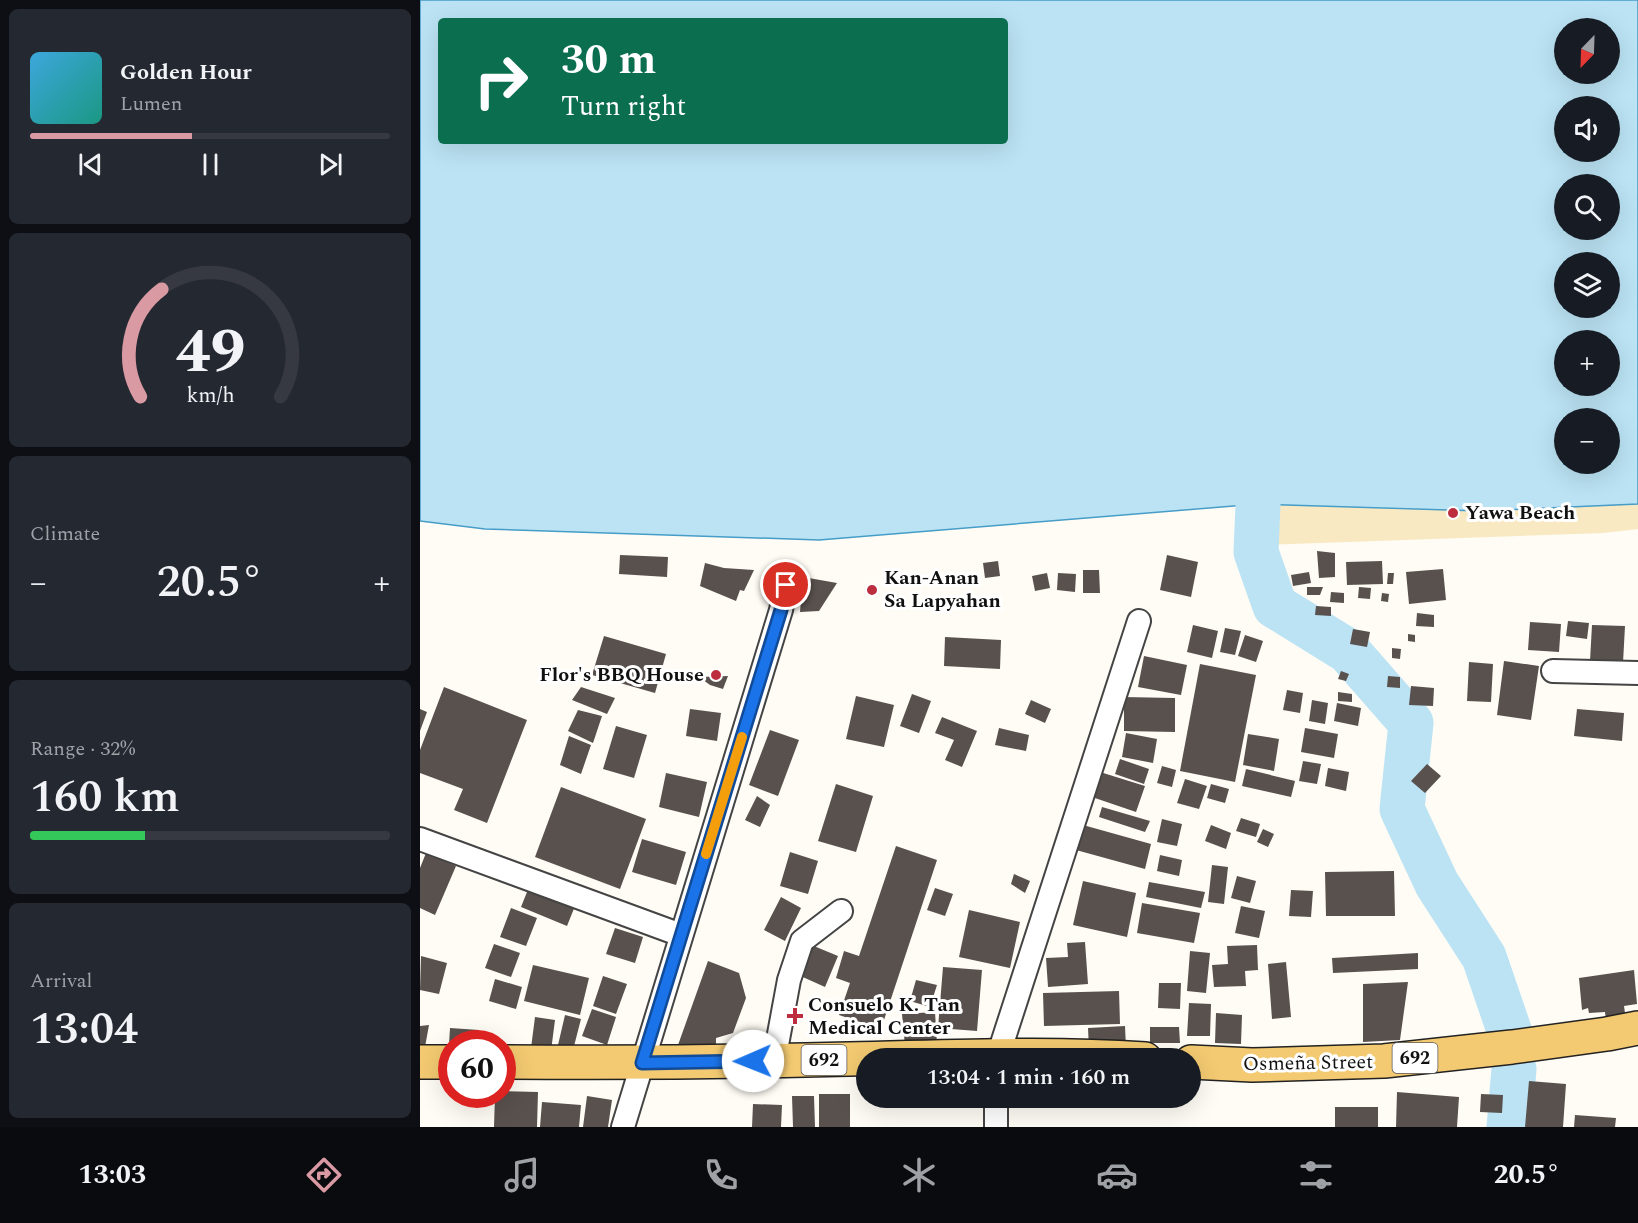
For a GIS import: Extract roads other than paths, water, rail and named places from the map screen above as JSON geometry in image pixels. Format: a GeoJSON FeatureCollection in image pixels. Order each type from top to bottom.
{"type":"FeatureCollection","features":[{"type":"Feature","properties":{"kind":"main road","name":"Osmeña Street"},"geometry":{"type":"LineString","coordinates":[[1201,1062],[1252,1065],[1384,1061],[1512,1047],[1638,1028]]}},
{"type":"Feature","properties":{"kind":"main road","name":"692"},"geometry":{"type":"LineString","coordinates":[[516,1062],[856,1060]]}},
{"type":"Feature","properties":{"kind":"main road"},"geometry":{"type":"LineString","coordinates":[[420,1062],[438,1062]]}},
{"type":"Feature","properties":{"kind":"street"},"geometry":{"type":"LineString","coordinates":[[623,1127],[781,610],[786,585]]}},
{"type":"Feature","properties":{"kind":"street"},"geometry":{"type":"LineString","coordinates":[[1000,1048],[1139,621]]}},
{"type":"Feature","properties":{"kind":"street"},"geometry":{"type":"LineString","coordinates":[[1553,671],[1638,673]]}},
{"type":"Feature","properties":{"kind":"street"},"geometry":{"type":"LineString","coordinates":[[420,839],[681,935]]}},
{"type":"Feature","properties":{"kind":"street"},"geometry":{"type":"LineString","coordinates":[[774,1061],[789,980],[802,941],[841,911]]}},
{"type":"Feature","properties":{"kind":"street"},"geometry":{"type":"LineString","coordinates":[[996,1108],[996,1127]]}},
{"type":"Feature","properties":{"kind":"water"},"geometry":{"type":"Polygon","coordinates":[[[420,0],[1638,0],[1638,504],[1480,511],[1258,504],[819,540],[485,529],[420,521],[420,0]]]}},
{"type":"Feature","properties":{"kind":"waterway"},"geometry":{"type":"LineString","coordinates":[[1258,504],[1256,552],[1275,606],[1348,651],[1411,723],[1402,809],[1437,884],[1484,957],[1510,1033]]}},
{"type":"Feature","properties":{"kind":"waterway"},"geometry":{"type":"LineString","coordinates":[[1509,1127],[1514,1069]]}},
{"type":"Feature","properties":{"kind":"place","name":"Yawa Beach"},"geometry":{"type":"Point","coordinates":[1453,513]}},
{"type":"Feature","properties":{"kind":"place","name":"Kan-Anan Sa Lapyahan"},"geometry":{"type":"Point","coordinates":[872,590]}},
{"type":"Feature","properties":{"kind":"place","name":"Flor's BBQ House"},"geometry":{"type":"Point","coordinates":[716,675]}},
{"type":"Feature","properties":{"kind":"place","name":"Consuelo K. Tan Medical Center"},"geometry":{"type":"Point","coordinates":[795,1016]}}]}
